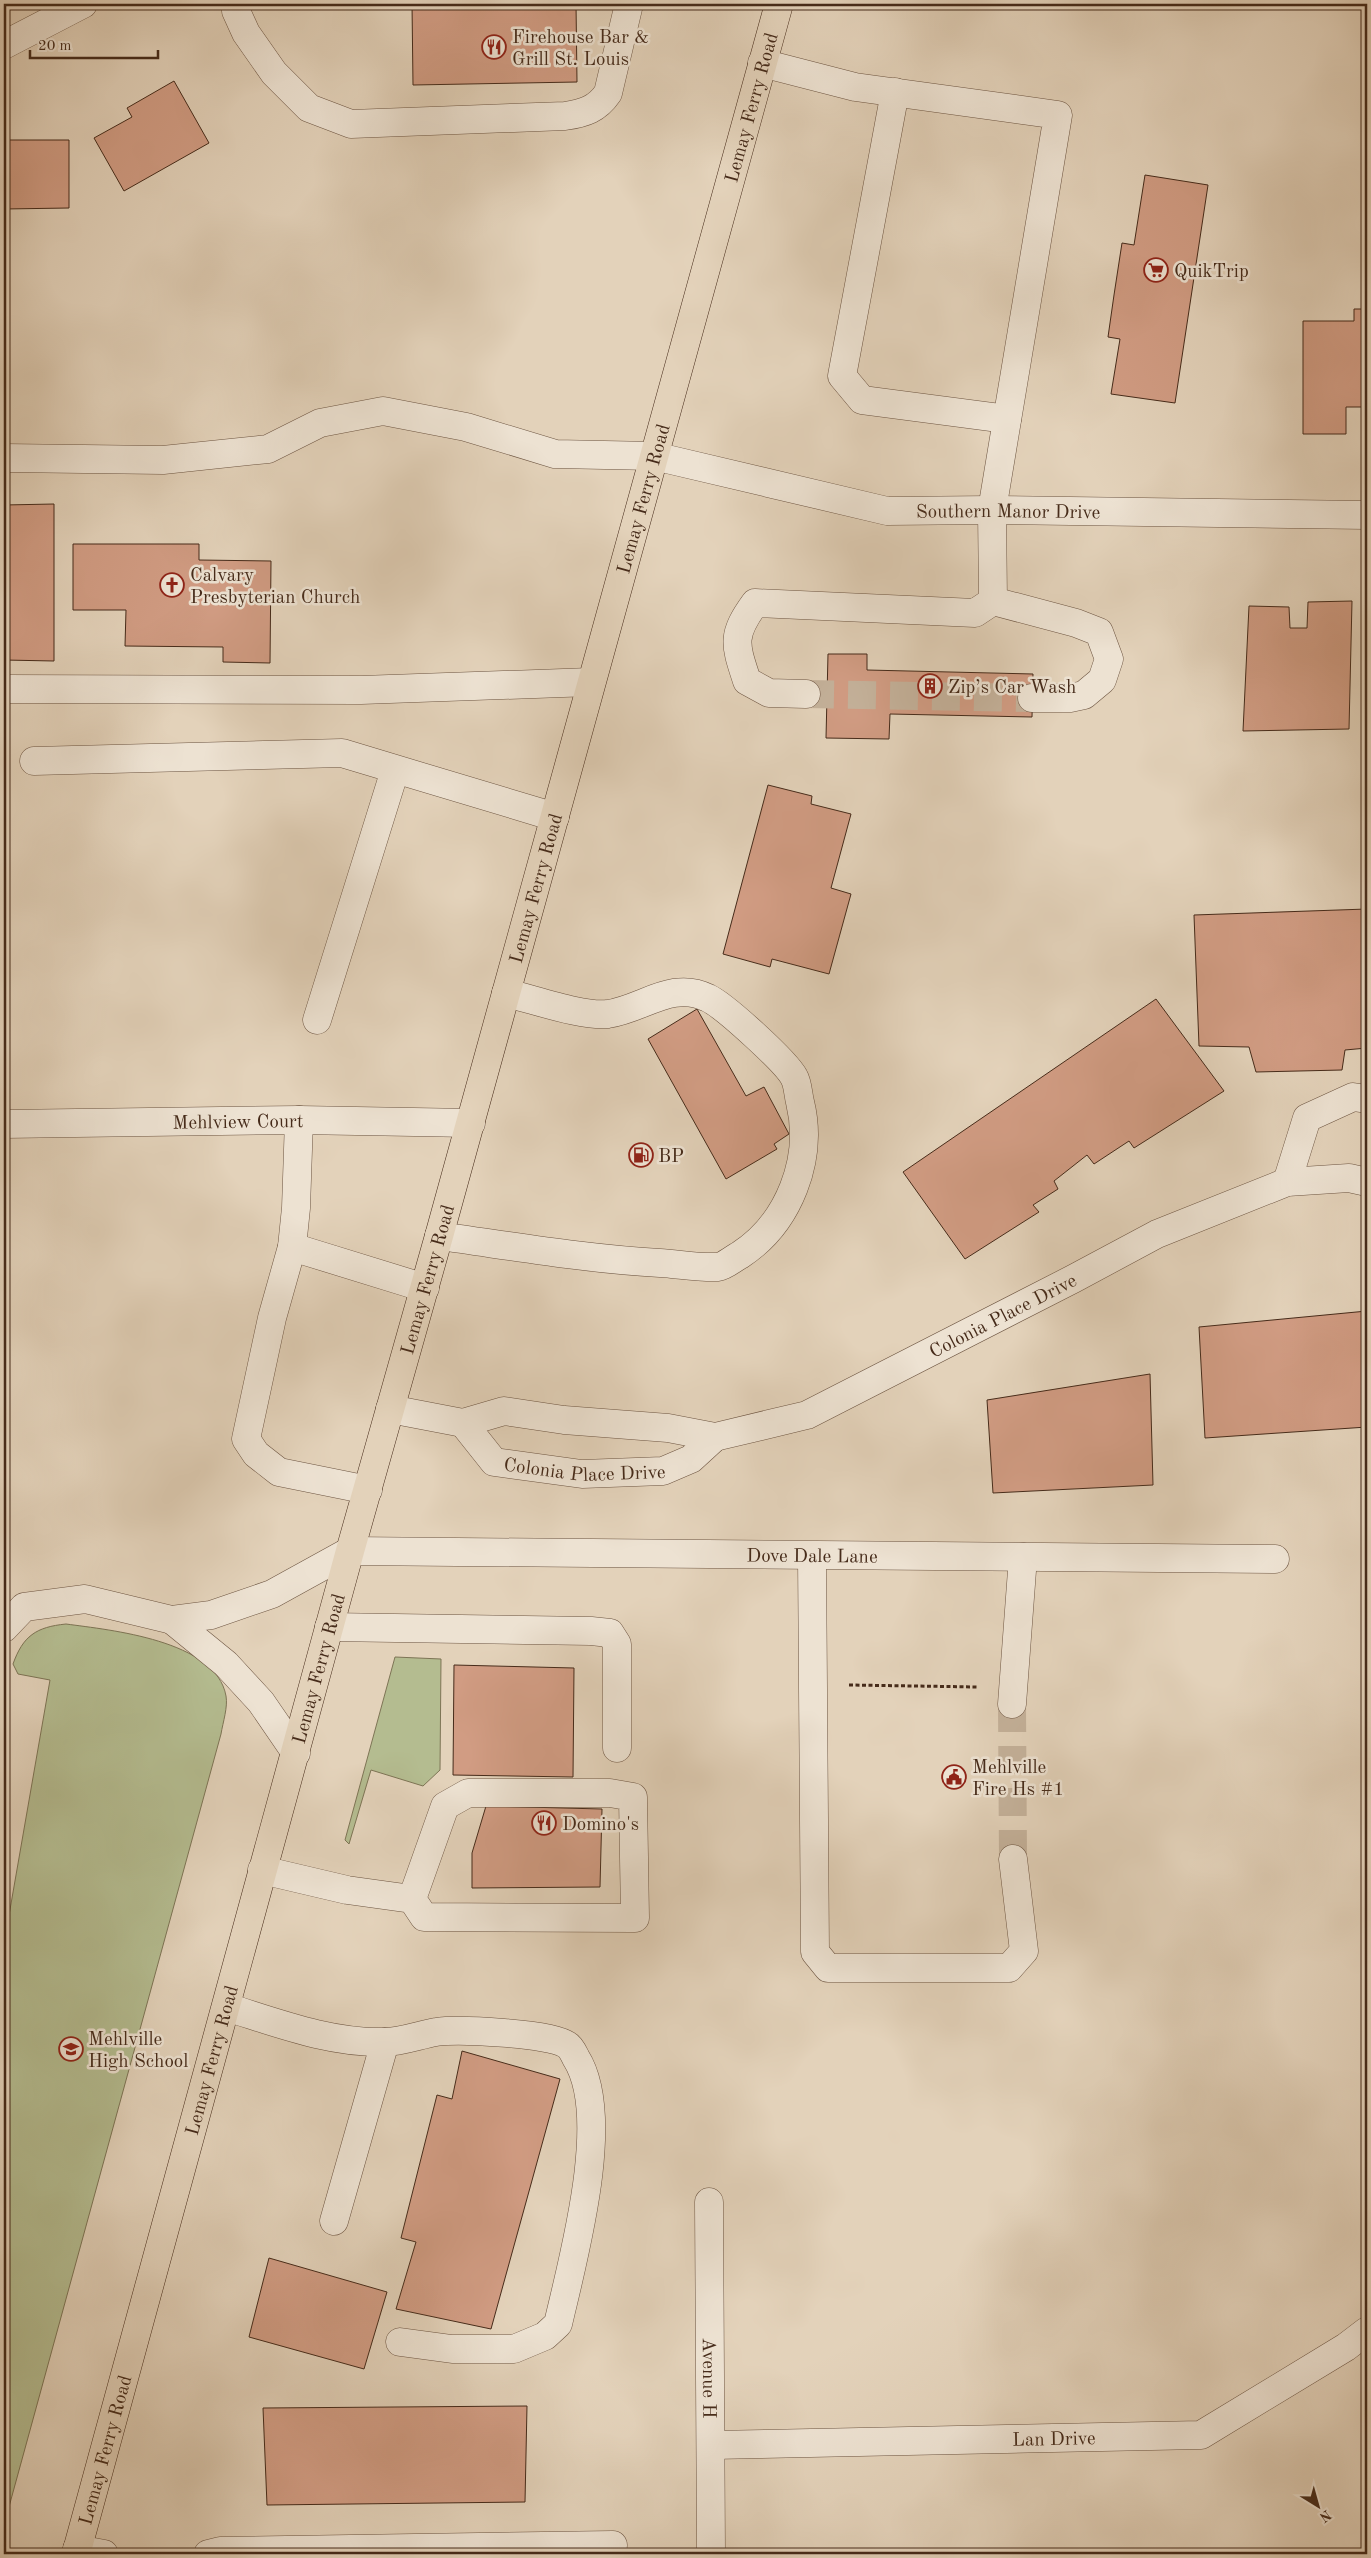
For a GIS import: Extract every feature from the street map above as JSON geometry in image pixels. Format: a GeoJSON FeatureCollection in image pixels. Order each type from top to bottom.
{"type":"FeatureCollection","features":[{"type":"Feature","properties":{"kind":"main road","name":"Lemay Ferry Road"},"geometry":{"type":"LineString","coordinates":[[76,2552],[262,1870],[471,1123],[778,4]]}},
{"type":"Feature","properties":{"kind":"street"},"geometry":{"type":"LineString","coordinates":[[4,45],[83,4]]}},
{"type":"Feature","properties":{"kind":"street"},"geometry":{"type":"LineString","coordinates":[[237,7],[246,33],[274,73],[309,108],[351,124],[565,116],[586,112],[600,104],[608,93],[629,4]]}},
{"type":"Feature","properties":{"kind":"street"},"geometry":{"type":"LineString","coordinates":[[762,63],[855,86],[1058,115],[992,510],[993,601]]}},
{"type":"Feature","properties":{"kind":"street"},"geometry":{"type":"LineString","coordinates":[[895,92],[842,376],[862,400],[1007,419]]}},
{"type":"Feature","properties":{"kind":"street","name":"Southern Manor Drive"},"geometry":{"type":"LineString","coordinates":[[4,458],[163,460],[268,449],[320,423],[382,411],[466,427],[556,454],[654,456],[887,511],[992,510],[1367,515]]}},
{"type":"Feature","properties":{"kind":"street"},"geometry":{"type":"LineString","coordinates":[[806,694],[769,694],[747,681],[736,649],[741,623],[755,603],[975,613],[993,601],[1076,623],[1099,632],[1109,659],[1102,680],[1084,695],[1070,698],[1032,698]]}},
{"type":"Feature","properties":{"kind":"street"},"geometry":{"type":"LineString","coordinates":[[4,689],[361,690],[591,682]]}},
{"type":"Feature","properties":{"kind":"street"},"geometry":{"type":"LineString","coordinates":[[34,761],[342,753],[555,816]]}},
{"type":"Feature","properties":{"kind":"street"},"geometry":{"type":"LineString","coordinates":[[317,1020],[395,770]]}},
{"type":"Feature","properties":{"kind":"street"},"geometry":{"type":"LineString","coordinates":[[439,1236],[628,1262],[720,1267],[758,1243],[784,1211],[799,1171],[805,1137],[802,1110],[794,1077],[763,1044],[721,1006],[707,997],[686,992],[670,993],[609,1014],[590,1014],[506,993]]}},
{"type":"Feature","properties":{"kind":"street"},"geometry":{"type":"LineString","coordinates":[[1287,1182],[1307,1118],[1353,1097],[1367,1099]]}},
{"type":"Feature","properties":{"kind":"street"},"geometry":{"type":"LineString","coordinates":[[300,1120],[292,1248],[272,1318],[246,1439],[256,1454],[279,1472],[368,1490]]}},
{"type":"Feature","properties":{"kind":"street","name":"Mehlview Court"},"geometry":{"type":"LineString","coordinates":[[4,1124],[300,1120],[471,1123]]}},
{"type":"Feature","properties":{"kind":"street","name":"Colonia Place Drive"},"geometry":{"type":"LineString","coordinates":[[390,1409],[463,1423],[504,1410],[564,1420],[668,1428],[715,1437],[807,1415],[1073,1279],[1156,1234],[1287,1182],[1348,1178],[1367,1182]]}},
{"type":"Feature","properties":{"kind":"street"},"geometry":{"type":"LineString","coordinates":[[292,1248],[425,1288]]}},
{"type":"Feature","properties":{"kind":"street","name":"Colonia Place Drive"},"geometry":{"type":"LineString","coordinates":[[463,1423],[494,1462],[582,1474],[663,1471],[691,1459],[715,1437]]}},
{"type":"Feature","properties":{"kind":"street"},"geometry":{"type":"LineString","coordinates":[[4,1628],[24,1607],[85,1599],[172,1620],[211,1615],[272,1594],[350,1551]]}},
{"type":"Feature","properties":{"kind":"street","name":"Dove Dale Lane"},"geometry":{"type":"LineString","coordinates":[[350,1551],[1275,1559]]}},
{"type":"Feature","properties":{"kind":"street"},"geometry":{"type":"LineString","coordinates":[[812,1556],[816,1952],[828,1968],[1010,1968],[1024,1951],[1014,1858]]}},
{"type":"Feature","properties":{"kind":"street"},"geometry":{"type":"LineString","coordinates":[[1013,1696],[1023,1557]]}},
{"type":"Feature","properties":{"kind":"street"},"geometry":{"type":"LineString","coordinates":[[172,1620],[226,1664],[261,1702],[296,1753]]}},
{"type":"Feature","properties":{"kind":"street"},"geometry":{"type":"LineString","coordinates":[[329,1627],[591,1631],[610,1633],[617,1644],[617,1748]]}},
{"type":"Feature","properties":{"kind":"street"},"geometry":{"type":"LineString","coordinates":[[262,1870],[418,1908],[635,1918],[632,1797],[610,1793],[468,1793],[445,1806],[418,1908]]}},
{"type":"Feature","properties":{"kind":"street"},"geometry":{"type":"LineString","coordinates":[[226,2007],[318,2036],[385,2042],[439,2032],[536,2035],[568,2045],[579,2063],[590,2094],[592,2125],[582,2221],[558,2324],[545,2336],[514,2349],[452,2349],[400,2342]]}},
{"type":"Feature","properties":{"kind":"street"},"geometry":{"type":"LineString","coordinates":[[334,2221],[385,2042]]}},
{"type":"Feature","properties":{"kind":"street","name":"Avenue H"},"geometry":{"type":"LineString","coordinates":[[709,2202],[712,2445],[711,2554]]}},
{"type":"Feature","properties":{"kind":"street","name":"Lan Drive"},"geometry":{"type":"LineString","coordinates":[[712,2445],[1200,2435],[1346,2346],[1367,2330]]}},
{"type":"Feature","properties":{"kind":"street"},"geometry":{"type":"LineString","coordinates":[[208,2554],[220,2551],[613,2545],[612,2554]]}},
{"type":"Feature","properties":{"kind":"street"},"geometry":{"type":"LineString","coordinates":[[76,2552],[104,2554]]}},
{"type":"Feature","properties":{"kind":"path"},"geometry":{"type":"LineString","coordinates":[[813,1684],[1013,1696]]}},
{"type":"Feature","properties":{"kind":"green space","name":"Mehlville High School"},"geometry":{"type":"Polygon","coordinates":[[[66,1624],[133,1635],[159,1641],[183,1650],[203,1662],[218,1677],[226,1696],[226,1705],[221,1734],[4,2525],[4,1944],[50,1680],[18,1674],[13,1664],[21,1646],[32,1635],[46,1628],[66,1624]]]}},
{"type":"Feature","properties":{"kind":"green space"},"geometry":{"type":"Polygon","coordinates":[[[395,1657],[441,1659],[440,1770],[423,1786],[371,1770],[349,1844],[345,1840],[395,1657]]]}},
{"type":"Feature","properties":{"kind":"building","name":"Firehouse Bar & Grill St. Louis"},"geometry":{"type":"Polygon","coordinates":[[[412,4],[576,4],[577,82],[413,85],[412,4]]]}},
{"type":"Feature","properties":{"kind":"building"},"geometry":{"type":"Polygon","coordinates":[[[174,81],[209,143],[124,191],[94,138],[132,117],[127,108],[174,81]]]}},
{"type":"Feature","properties":{"kind":"building"},"geometry":{"type":"Polygon","coordinates":[[[8,140],[69,140],[69,208],[4,209],[4,147],[8,147],[8,140]]]}},
{"type":"Feature","properties":{"kind":"building","name":"QuikTrip"},"geometry":{"type":"Polygon","coordinates":[[[1145,175],[1208,185],[1175,403],[1111,394],[1120,339],[1108,337],[1122,243],[1134,245],[1145,175]]]}},
{"type":"Feature","properties":{"kind":"building"},"geometry":{"type":"Polygon","coordinates":[[[1354,309],[1367,309],[1367,437],[1364,437],[1364,407],[1346,407],[1346,434],[1303,434],[1303,321],[1354,321],[1354,309]]]}},
{"type":"Feature","properties":{"kind":"building"},"geometry":{"type":"Polygon","coordinates":[[[54,504],[54,661],[4,660],[4,505],[54,504]]]}},
{"type":"Feature","properties":{"kind":"building","name":"Calvary Presbyterian Church"},"geometry":{"type":"Polygon","coordinates":[[[73,544],[199,544],[199,560],[271,561],[270,663],[223,662],[223,647],[125,646],[126,610],[73,610],[73,544]]]}},
{"type":"Feature","properties":{"kind":"building"},"geometry":{"type":"Polygon","coordinates":[[[1352,601],[1349,729],[1243,731],[1249,606],[1289,607],[1290,628],[1307,628],[1308,602],[1352,601]]]}},
{"type":"Feature","properties":{"kind":"building","name":"Zip’s Car Wash"},"geometry":{"type":"Polygon","coordinates":[[[828,654],[867,654],[867,670],[1033,674],[1032,717],[890,714],[889,739],[826,738],[828,654]]]}},
{"type":"Feature","properties":{"kind":"building"},"geometry":{"type":"Polygon","coordinates":[[[768,785],[812,796],[811,804],[851,814],[831,888],[851,894],[829,974],[772,959],[770,967],[723,954],[768,785]]]}},
{"type":"Feature","properties":{"kind":"building"},"geometry":{"type":"Polygon","coordinates":[[[1367,909],[1367,1048],[1345,1050],[1342,1070],[1256,1072],[1249,1047],[1199,1046],[1194,915],[1367,909]]]}},
{"type":"Feature","properties":{"kind":"building"},"geometry":{"type":"Polygon","coordinates":[[[1156,999],[1224,1091],[1134,1148],[1129,1141],[1094,1164],[1087,1155],[1054,1181],[1058,1189],[1033,1205],[1039,1212],[965,1259],[903,1172],[1156,999]]]}},
{"type":"Feature","properties":{"kind":"building"},"geometry":{"type":"Polygon","coordinates":[[[697,1009],[746,1096],[764,1087],[789,1134],[774,1144],[777,1149],[726,1179],[648,1039],[697,1009]]]}},
{"type":"Feature","properties":{"kind":"building"},"geometry":{"type":"Polygon","coordinates":[[[1367,1311],[1367,1427],[1205,1438],[1199,1327],[1367,1311]]]}},
{"type":"Feature","properties":{"kind":"building"},"geometry":{"type":"Polygon","coordinates":[[[1150,1374],[1153,1485],[993,1493],[987,1400],[1150,1374]]]}},
{"type":"Feature","properties":{"kind":"building"},"geometry":{"type":"Polygon","coordinates":[[[454,1665],[574,1668],[573,1777],[453,1775],[454,1665]]]}},
{"type":"Feature","properties":{"kind":"building"},"geometry":{"type":"Polygon","coordinates":[[[486,1806],[602,1809],[600,1887],[472,1888],[472,1853],[486,1806]]]}},
{"type":"Feature","properties":{"kind":"building"},"geometry":{"type":"Polygon","coordinates":[[[462,2051],[560,2079],[491,2329],[396,2309],[416,2242],[401,2238],[437,2095],[452,2099],[462,2051]]]}},
{"type":"Feature","properties":{"kind":"building"},"geometry":{"type":"Polygon","coordinates":[[[269,2258],[387,2292],[364,2369],[249,2337],[269,2258]]]}},
{"type":"Feature","properties":{"kind":"building"},"geometry":{"type":"Polygon","coordinates":[[[527,2406],[525,2502],[267,2505],[263,2408],[527,2406]]]}},
{"type":"Feature","properties":{"kind":"tunnel"},"geometry":{"type":"LineString","coordinates":[[806,694],[1032,698]]}},
{"type":"Feature","properties":{"kind":"tunnel"},"geometry":{"type":"LineString","coordinates":[[1012,1704],[1013,1859]]}},
{"type":"Feature","properties":{"kind":"place","name":"Firehouse Bar & Grill St. Louis"},"geometry":{"type":"Point","coordinates":[494,47]}},
{"type":"Feature","properties":{"kind":"place","name":"QuikTrip"},"geometry":{"type":"Point","coordinates":[1156,270]}},
{"type":"Feature","properties":{"kind":"place","name":"Calvary Presbyterian Church"},"geometry":{"type":"Point","coordinates":[172,585]}},
{"type":"Feature","properties":{"kind":"place","name":"Zip’s Car Wash"},"geometry":{"type":"Point","coordinates":[930,686]}},
{"type":"Feature","properties":{"kind":"place","name":"BP"},"geometry":{"type":"Point","coordinates":[641,1155]}},
{"type":"Feature","properties":{"kind":"place","name":"Mehlville Fire Hs #1"},"geometry":{"type":"Point","coordinates":[954,1777]}},
{"type":"Feature","properties":{"kind":"place","name":"Domino's"},"geometry":{"type":"Point","coordinates":[544,1823]}},
{"type":"Feature","properties":{"kind":"place","name":"Mehlville High School"},"geometry":{"type":"Point","coordinates":[71,2049]}}]}
